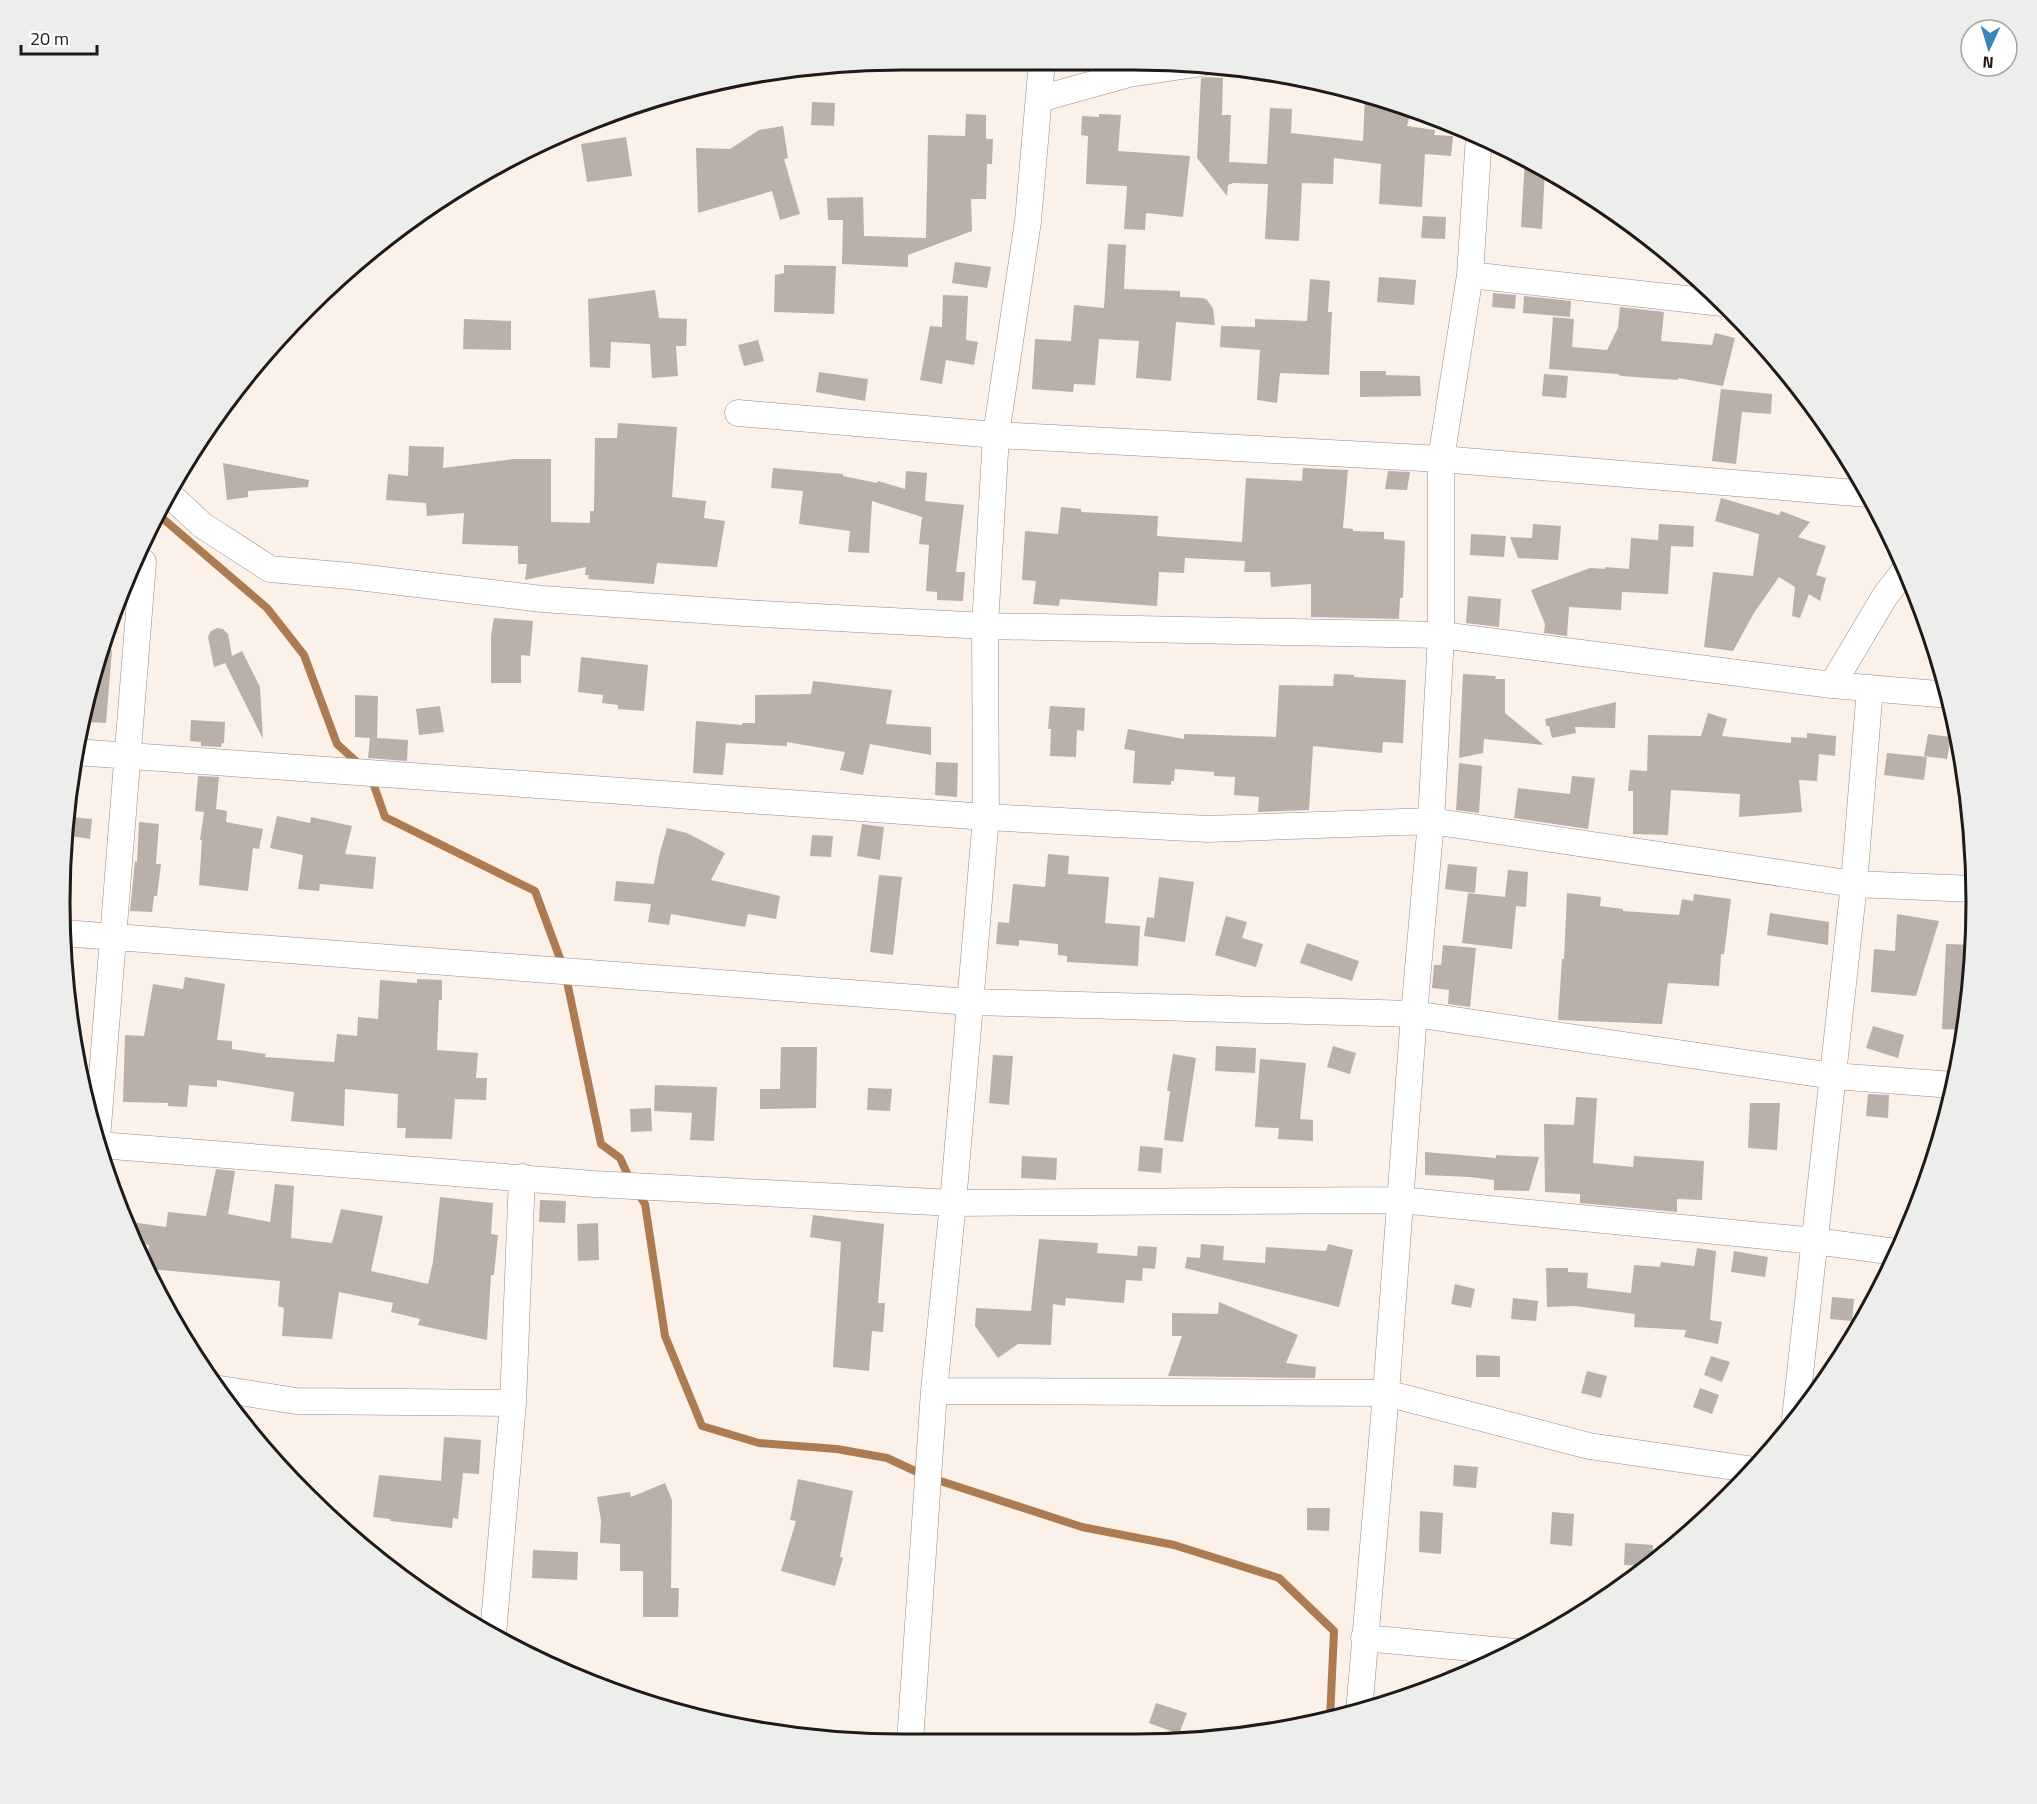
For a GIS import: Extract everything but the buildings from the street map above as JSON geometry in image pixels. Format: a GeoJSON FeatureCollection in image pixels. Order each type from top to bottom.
{"type":"FeatureCollection","features":[{"type":"Feature","properties":{"kind":"street"},"geometry":{"type":"LineString","coordinates":[[911,1734],[934,1390],[953,1203],[986,817],[985,626],[996,435],[1028,221],[1041,70]]}},
{"type":"Feature","properties":{"kind":"street"},"geometry":{"type":"LineString","coordinates":[[1039,99],[1129,74],[1151,71]]}},
{"type":"Feature","properties":{"kind":"street"},"geometry":{"type":"LineString","coordinates":[[1360,1702],[1386,1394],[1413,1014],[1431,821],[1441,635],[1441,459],[1470,274],[1478,145]]}},
{"type":"Feature","properties":{"kind":"street"},"geometry":{"type":"LineString","coordinates":[[1470,274],[1710,302]]}},
{"type":"Feature","properties":{"kind":"street"},"geometry":{"type":"LineString","coordinates":[[738,413],[996,435],[1441,459],[1859,493]]}},
{"type":"Feature","properties":{"kind":"street"},"geometry":{"type":"LineString","coordinates":[[175,500],[202,525],[270,569],[350,576],[542,599],[985,626],[1441,635],[1832,685],[1940,694]]}},
{"type":"Feature","properties":{"kind":"street"},"geometry":{"type":"LineString","coordinates":[[99,1117],[143,564]]}},
{"type":"Feature","properties":{"kind":"street"},"geometry":{"type":"LineString","coordinates":[[1832,685],[1885,596],[1900,577]]}},
{"type":"Feature","properties":{"kind":"street"},"geometry":{"type":"LineString","coordinates":[[1796,1406],[1854,884],[1870,688]]}},
{"type":"Feature","properties":{"kind":"street"},"geometry":{"type":"LineString","coordinates":[[84,753],[986,817],[1208,829],[1431,821],[1854,884],[1966,889]]}},
{"type":"Feature","properties":{"kind":"street"},"geometry":{"type":"LineString","coordinates":[[71,934],[970,1002],[1413,1014],[1833,1076],[1946,1084]]}},
{"type":"Feature","properties":{"kind":"street"},"geometry":{"type":"LineString","coordinates":[[108,1146],[594,1184],[953,1203],[1400,1200],[1815,1241],[1889,1251]]}},
{"type":"Feature","properties":{"kind":"street"},"geometry":{"type":"LineString","coordinates":[[494,1626],[513,1403],[522,1177]]}},
{"type":"Feature","properties":{"kind":"street"},"geometry":{"type":"LineString","coordinates":[[934,1390],[1386,1394],[1589,1446],[1743,1468]]}},
{"type":"Feature","properties":{"kind":"street"},"geometry":{"type":"LineString","coordinates":[[230,1391],[296,1401],[513,1403]]}},
{"type":"Feature","properties":{"kind":"street"},"geometry":{"type":"LineString","coordinates":[[1364,1638],[1498,1650]]}},
{"type":"Feature","properties":{"kind":"waterway"},"geometry":{"type":"LineString","coordinates":[[164,519],[267,608],[304,655],[337,744],[359,764]]}},
{"type":"Feature","properties":{"kind":"waterway"},"geometry":{"type":"LineString","coordinates":[[371,777],[385,817],[535,891],[565,972],[601,1144],[620,1158],[631,1182]]}},
{"type":"Feature","properties":{"kind":"waterway"},"geometry":{"type":"LineString","coordinates":[[637,1192],[645,1204],[665,1336],[702,1426],[759,1443],[837,1449],[887,1458],[928,1477],[1082,1527],[1174,1545],[1279,1578],[1334,1631],[1330,1710]]}}]}
